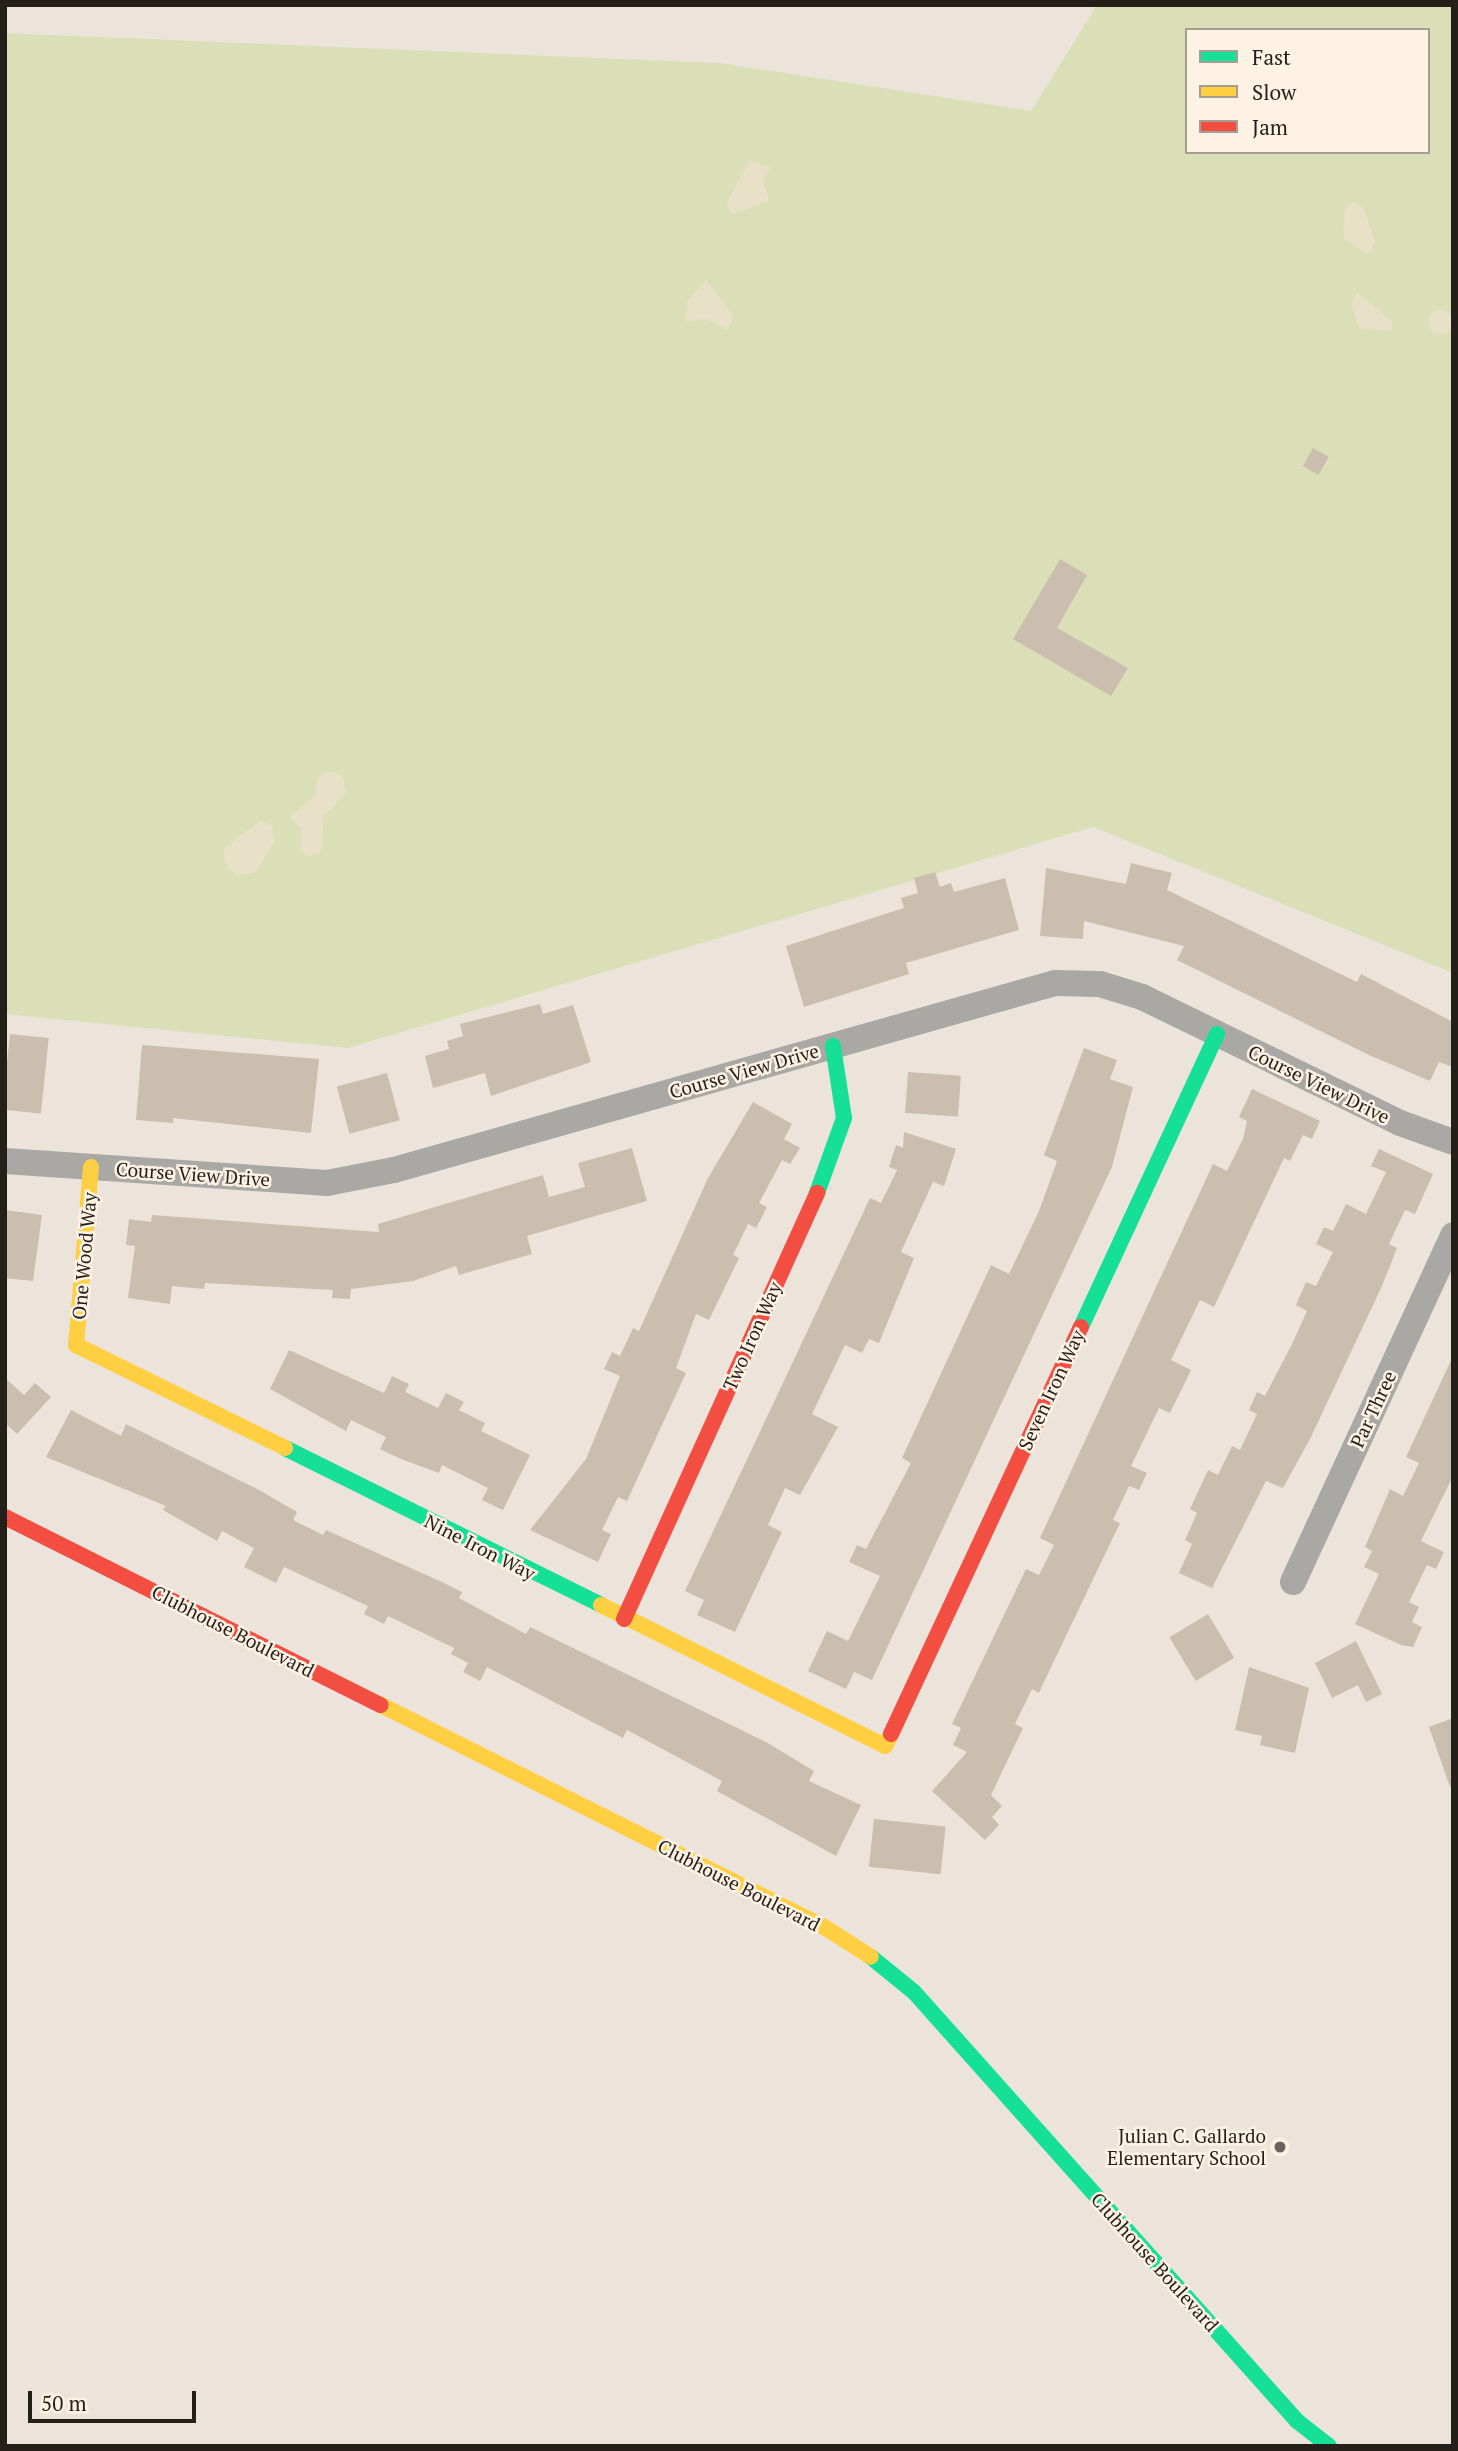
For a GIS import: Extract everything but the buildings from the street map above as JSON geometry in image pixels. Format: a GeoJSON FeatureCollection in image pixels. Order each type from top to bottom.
{"type":"FeatureCollection","features":[{"type":"Feature","properties":{"kind":"street","name":"Course View Drive"},"geometry":{"type":"LineString","coordinates":[[5,1161],[327,1183],[394,1170],[1055,983],[1100,984],[1217,1034],[1400,1123],[1453,1142]]}},
{"type":"Feature","properties":{"kind":"street","name":"Seven Iron Way"},"geometry":{"type":"LineString","coordinates":[[885,1746],[1217,1034]]}},
{"type":"Feature","properties":{"kind":"street","name":"Two Iron Way"},"geometry":{"type":"LineString","coordinates":[[624,1619],[834,1158],[844,1118],[833,1046]]}},
{"type":"Feature","properties":{"kind":"street","name":"One Wood Way"},"geometry":{"type":"LineString","coordinates":[[76,1345],[91,1167]]}},
{"type":"Feature","properties":{"kind":"street","name":"Par Three"},"geometry":{"type":"LineString","coordinates":[[1293,1583],[1453,1235]]}},
{"type":"Feature","properties":{"kind":"street","name":"Nine Iron Way"},"geometry":{"type":"LineString","coordinates":[[76,1345],[624,1619],[885,1746]]}},
{"type":"Feature","properties":{"kind":"street","name":"Clubhouse Boulevard"},"geometry":{"type":"LineString","coordinates":[[5,1517],[821,1925],[869,1955],[914,1992],[1297,2421],[1329,2446]]}},
{"type":"Feature","properties":{"kind":"green space"},"geometry":{"type":"Polygon","coordinates":[[[1097,5],[1453,5],[1453,973],[1093,827],[348,1048],[5,1014],[5,33],[719,63],[1031,111],[1097,5]]]}},
{"type":"Feature","properties":{"kind":"sand"},"geometry":{"type":"Polygon","coordinates":[[[750,160],[770,167],[763,181],[769,201],[732,214],[727,203],[750,160]]]}},
{"type":"Feature","properties":{"kind":"sand"},"geometry":{"type":"Polygon","coordinates":[[[1354,201],[1364,209],[1375,242],[1367,254],[1343,238],[1345,209],[1354,201]]]}},
{"type":"Feature","properties":{"kind":"sand"},"geometry":{"type":"Polygon","coordinates":[[[706,280],[734,316],[727,330],[707,319],[686,321],[687,301],[706,280]]]}},
{"type":"Feature","properties":{"kind":"sand"},"geometry":{"type":"Polygon","coordinates":[[[1357,293],[1392,321],[1391,331],[1359,328],[1351,303],[1357,293]]]}},
{"type":"Feature","properties":{"kind":"sand"},"geometry":{"type":"Polygon","coordinates":[[[1440,310],[1448,314],[1452,322],[1448,330],[1440,334],[1432,330],[1428,322],[1432,314],[1440,310]]]}},
{"type":"Feature","properties":{"kind":"sand"},"geometry":{"type":"Polygon","coordinates":[[[329,771],[343,776],[346,792],[324,817],[321,852],[308,856],[300,850],[301,828],[289,817],[315,796],[318,777],[329,771]]]}},
{"type":"Feature","properties":{"kind":"sand"},"geometry":{"type":"Polygon","coordinates":[[[260,821],[272,826],[274,842],[255,873],[237,875],[226,867],[223,849],[260,821]]]}},
{"type":"Feature","properties":{"kind":"traffic: fast"},"geometry":{"type":"LineString","coordinates":[[1081,1327],[1217,1034]]}},
{"type":"Feature","properties":{"kind":"traffic: fast"},"geometry":{"type":"LineString","coordinates":[[817,1193],[844,1118],[833,1046]]}},
{"type":"Feature","properties":{"kind":"traffic: fast"},"geometry":{"type":"LineString","coordinates":[[285,1448],[601,1605]]}},
{"type":"Feature","properties":{"kind":"traffic: fast"},"geometry":{"type":"LineString","coordinates":[[871,1957],[914,1992],[1297,2421],[1329,2446]]}},
{"type":"Feature","properties":{"kind":"traffic: slow"},"geometry":{"type":"LineString","coordinates":[[91,1167],[76,1345],[285,1448]]}},
{"type":"Feature","properties":{"kind":"traffic: slow"},"geometry":{"type":"LineString","coordinates":[[601,1605],[885,1746],[891,1734]]}},
{"type":"Feature","properties":{"kind":"traffic: slow"},"geometry":{"type":"LineString","coordinates":[[381,1705],[821,1925],[871,1957]]}},
{"type":"Feature","properties":{"kind":"traffic: jam"},"geometry":{"type":"LineString","coordinates":[[624,1619],[817,1193]]}},
{"type":"Feature","properties":{"kind":"traffic: jam"},"geometry":{"type":"LineString","coordinates":[[891,1734],[1081,1327]]}},
{"type":"Feature","properties":{"kind":"traffic: jam"},"geometry":{"type":"LineString","coordinates":[[5,1517],[381,1705]]}},
{"type":"Feature","properties":{"kind":"place","name":"Julian C. Gallardo Elementary School"},"geometry":{"type":"Point","coordinates":[1280,2147]}}]}
